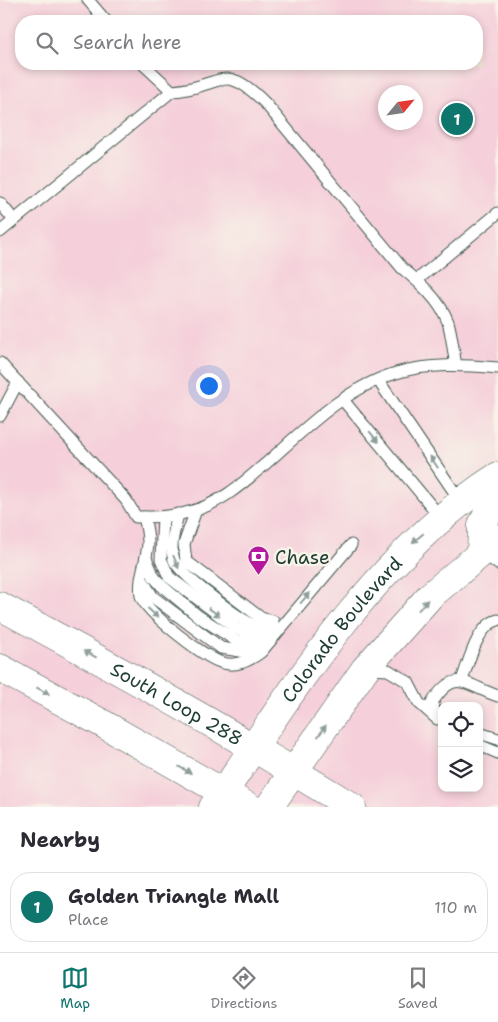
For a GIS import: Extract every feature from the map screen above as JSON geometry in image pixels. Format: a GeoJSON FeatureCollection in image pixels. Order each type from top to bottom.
{"type":"FeatureCollection","features":[{"type":"Feature","properties":{"kind":"main road","name":"Colorado Boulevard"},"geometry":{"type":"LineString","coordinates":[[218,799],[310,668],[376,583],[413,543],[451,511],[498,476]]}},
{"type":"Feature","properties":{"kind":"main road"},"geometry":{"type":"LineString","coordinates":[[269,807],[365,669],[430,596],[492,552],[482,525],[498,494]]}},
{"type":"Feature","properties":{"kind":"main road","name":"South Loop 288"},"geometry":{"type":"LineString","coordinates":[[0,606],[125,673],[254,746],[352,807]]}},
{"type":"Feature","properties":{"kind":"main road"},"geometry":{"type":"LineString","coordinates":[[0,668],[218,799],[249,807]]}},
{"type":"Feature","properties":{"kind":"lane"},"geometry":{"type":"LineString","coordinates":[[88,0],[101,15]]}},
{"type":"Feature","properties":{"kind":"lane"},"geometry":{"type":"LineString","coordinates":[[149,70],[172,91]]}},
{"type":"Feature","properties":{"kind":"lane"},"geometry":{"type":"LineString","coordinates":[[0,232],[172,91],[188,90],[216,80],[233,78],[249,86],[266,104],[402,268],[417,280],[441,308],[445,316],[456,365]]}},
{"type":"Feature","properties":{"kind":"lane"},"geometry":{"type":"LineString","coordinates":[[0,204],[14,220]]}},
{"type":"Feature","properties":{"kind":"lane"},"geometry":{"type":"LineString","coordinates":[[417,280],[498,213]]}},
{"type":"Feature","properties":{"kind":"lane"},"geometry":{"type":"LineString","coordinates":[[0,363],[126,500],[136,516],[144,517],[163,517],[196,510],[219,500],[242,484],[343,400],[378,380],[396,373],[428,366],[456,365],[498,368]]}},
{"type":"Feature","properties":{"kind":"lane"},"geometry":{"type":"LineString","coordinates":[[378,380],[451,511]]}},
{"type":"Feature","properties":{"kind":"lane"},"geometry":{"type":"LineString","coordinates":[[0,416],[18,382]]}},
{"type":"Feature","properties":{"kind":"lane"},"geometry":{"type":"LineString","coordinates":[[343,400],[451,511]]}},
{"type":"Feature","properties":{"kind":"lane"},"geometry":{"type":"LineString","coordinates":[[196,510],[184,544],[186,561],[261,618],[277,622],[278,630]]}},
{"type":"Feature","properties":{"kind":"lane"},"geometry":{"type":"LineString","coordinates":[[178,514],[173,553],[176,565],[182,573],[252,624],[278,630]]}},
{"type":"Feature","properties":{"kind":"lane"},"geometry":{"type":"LineString","coordinates":[[144,517],[148,541],[141,577],[141,596],[146,606],[213,659],[223,663],[236,664],[249,661],[351,545]]}},
{"type":"Feature","properties":{"kind":"lane"},"geometry":{"type":"LineString","coordinates":[[163,517],[160,559],[169,577],[245,633],[258,634],[278,630]]}},
{"type":"Feature","properties":{"kind":"lane"},"geometry":{"type":"LineString","coordinates":[[146,558],[154,577],[170,594],[229,637],[250,641],[278,630]]}},
{"type":"Feature","properties":{"kind":"lane"},"geometry":{"type":"LineString","coordinates":[[462,680],[482,630],[493,621],[498,620]]}},
{"type":"Feature","properties":{"kind":"lane"},"geometry":{"type":"LineString","coordinates":[[365,669],[388,670],[408,682],[419,703],[438,719]]}},
{"type":"Feature","properties":{"kind":"lane"},"geometry":{"type":"LineString","coordinates":[[438,716],[432,703],[439,692],[449,683],[462,680],[498,696]]}},
{"type":"Feature","properties":{"kind":"lane"},"geometry":{"type":"LineString","coordinates":[[483,734],[498,739]]}},
{"type":"Feature","properties":{"kind":"lane"},"geometry":{"type":"LineString","coordinates":[[483,747],[498,753]]}},
{"type":"Feature","properties":{"kind":"shaded area"},"geometry":{"type":"Polygon","coordinates":[[[0,0],[498,0],[498,807],[0,807],[0,0]]]}},
{"type":"Feature","properties":{"kind":"place","name":"Golden Triangle Mall"},"geometry":{"type":"Point","coordinates":[457,119]}},
{"type":"Feature","properties":{"kind":"place","name":"Chase"},"geometry":{"type":"Point","coordinates":[259,576]}}]}
